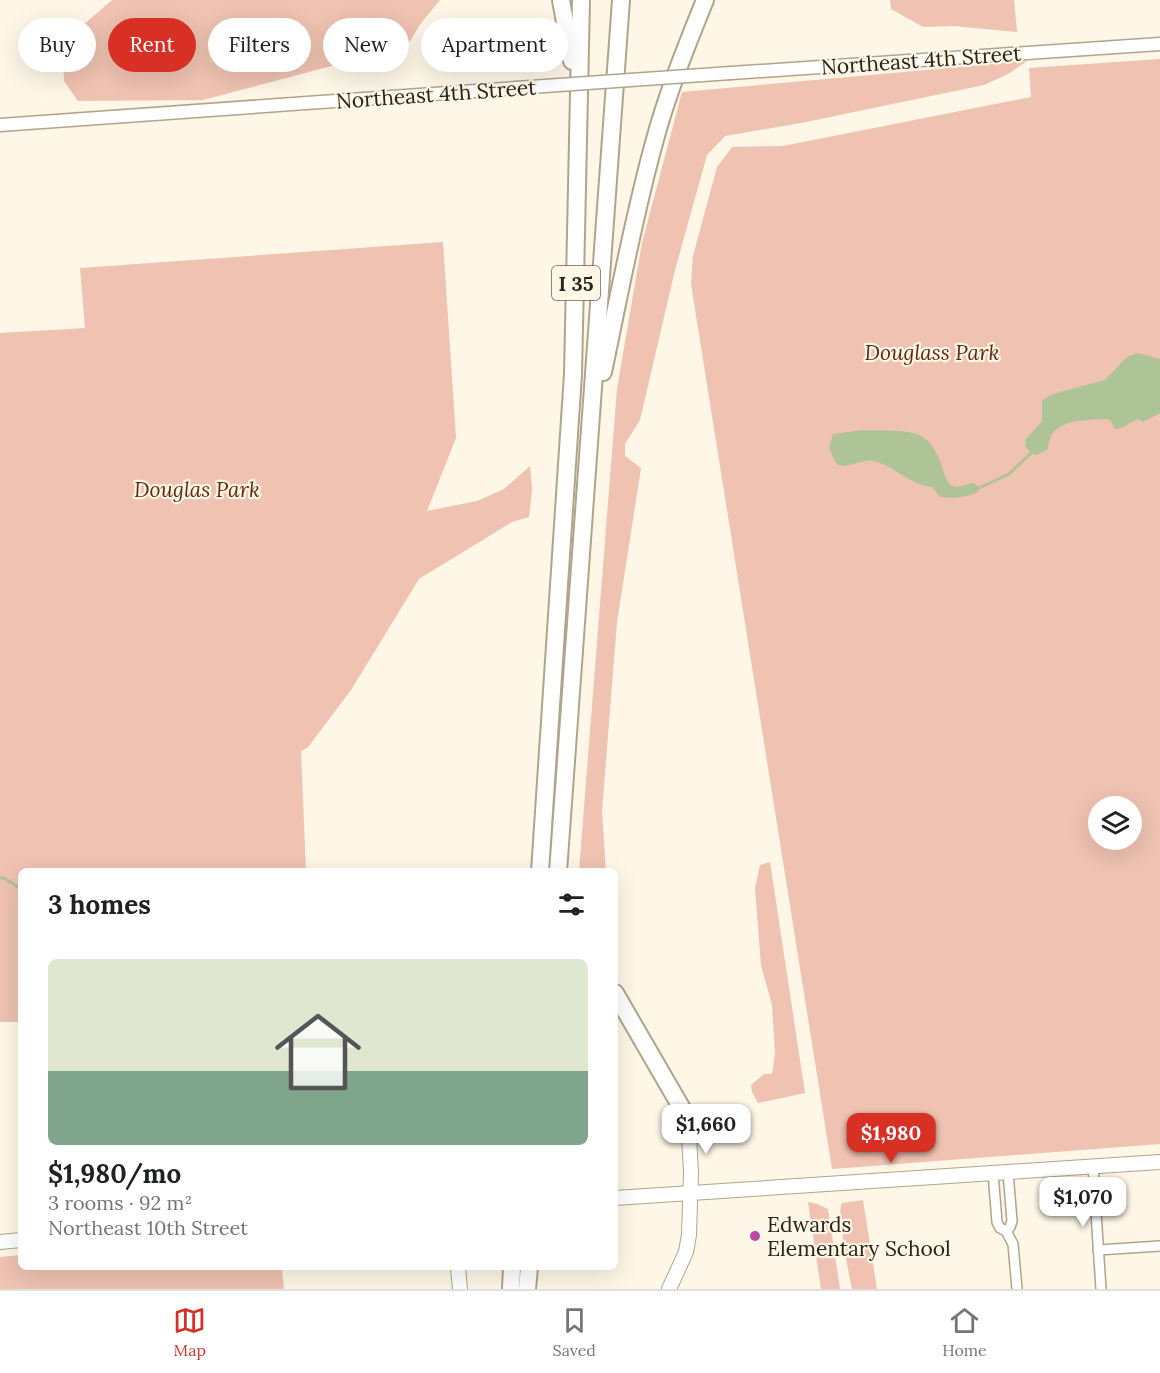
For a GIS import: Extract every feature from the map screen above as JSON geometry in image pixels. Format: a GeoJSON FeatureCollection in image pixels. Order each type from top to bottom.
{"type":"FeatureCollection","features":[{"type":"Feature","properties":{"kind":"highway"},"geometry":{"type":"LineString","coordinates":[[561,0],[579,99]]}},
{"type":"Feature","properties":{"kind":"highway","name":"I 35"},"geometry":{"type":"LineString","coordinates":[[540,868],[573,374],[581,0]]}},
{"type":"Feature","properties":{"kind":"highway","name":"I 35"},"geometry":{"type":"LineString","coordinates":[[558,868],[621,0]]}},
{"type":"Feature","properties":{"kind":"highway"},"geometry":{"type":"LineString","coordinates":[[590,438],[624,267],[654,141],[681,58],[705,0]]}},
{"type":"Feature","properties":{"kind":"highway"},"geometry":{"type":"LineString","coordinates":[[532,868],[543,829]]}},
{"type":"Feature","properties":{"kind":"highway"},"geometry":{"type":"LineString","coordinates":[[559,853],[564,868]]}},
{"type":"Feature","properties":{"kind":"highway"},"geometry":{"type":"LineString","coordinates":[[618,998],[688,1119]]}},
{"type":"Feature","properties":{"kind":"highway"},"geometry":{"type":"LineString","coordinates":[[511,1289],[512,1270]]}},
{"type":"Feature","properties":{"kind":"highway"},"geometry":{"type":"LineString","coordinates":[[527,1289],[529,1270]]}},
{"type":"Feature","properties":{"kind":"main road"},"geometry":{"type":"LineString","coordinates":[[669,1289],[686,1252],[689,1235],[691,1193],[688,1119]]}},
{"type":"Feature","properties":{"kind":"main road"},"geometry":{"type":"LineString","coordinates":[[618,1198],[1160,1162]]}},
{"type":"Feature","properties":{"kind":"main road"},"geometry":{"type":"LineString","coordinates":[[0,1242],[18,1240]]}},
{"type":"Feature","properties":{"kind":"main road"},"geometry":{"type":"LineString","coordinates":[[458,1270],[460,1289]]}},
{"type":"Feature","properties":{"kind":"street","name":"Northeast 4th Street"},"geometry":{"type":"LineString","coordinates":[[0,125],[1160,44]]}},
{"type":"Feature","properties":{"kind":"street"},"geometry":{"type":"LineString","coordinates":[[1093,1166],[1101,1289]]}},
{"type":"Feature","properties":{"kind":"street"},"geometry":{"type":"LineString","coordinates":[[1006,1231],[1012,1221],[1008,1172]]}},
{"type":"Feature","properties":{"kind":"street"},"geometry":{"type":"LineString","coordinates":[[993,1173],[997,1222],[1000,1228],[1006,1231],[1013,1244],[1017,1288]]}},
{"type":"Feature","properties":{"kind":"street"},"geometry":{"type":"LineString","coordinates":[[1098,1250],[1160,1246]]}},
{"type":"Feature","properties":{"kind":"green space"},"geometry":{"type":"Polygon","coordinates":[[[112,0],[440,0],[425,18],[421,18],[421,23],[409,43],[409,18],[323,18],[323,68],[311,71],[311,18],[208,18],[208,72],[309,72],[203,100],[78,101],[64,81],[64,72],[96,72],[96,18],[91,18],[112,0]]]}},
{"type":"Feature","properties":{"kind":"green space"},"geometry":{"type":"Polygon","coordinates":[[[890,0],[1014,0],[1017,32],[954,26],[923,27],[891,9],[890,0]]]}},
{"type":"Feature","properties":{"kind":"green space","name":"Douglass Park"},"geometry":{"type":"Polygon","coordinates":[[[1160,59],[1160,1144],[832,1169],[691,284],[693,256],[717,167],[732,147],[783,146],[1031,97],[1029,68],[1160,59]]]}},
{"type":"Feature","properties":{"kind":"green space"},"geometry":{"type":"Polygon","coordinates":[[[1027,61],[1008,74],[984,85],[801,123],[725,136],[707,155],[675,270],[640,420],[625,444],[625,456],[641,468],[617,622],[602,811],[606,868],[579,868],[617,389],[642,243],[682,92],[1027,61]]]}},
{"type":"Feature","properties":{"kind":"green space","name":"Douglas Park"},"geometry":{"type":"Polygon","coordinates":[[[443,242],[456,438],[427,511],[477,501],[504,489],[530,466],[532,489],[529,517],[512,522],[419,579],[351,690],[308,747],[301,751],[306,868],[18,868],[18,1022],[0,1022],[0,333],[85,328],[80,268],[443,242]]]}},
{"type":"Feature","properties":{"kind":"green space"},"geometry":{"type":"Polygon","coordinates":[[[770,862],[805,1093],[758,1103],[751,1085],[764,1074],[772,1074],[775,1053],[772,1005],[761,965],[755,888],[760,865],[770,862]]]}},
{"type":"Feature","properties":{"kind":"green space"},"geometry":{"type":"Polygon","coordinates":[[[863,1200],[877,1289],[852,1289],[844,1244],[842,1203],[863,1200]]]}},
{"type":"Feature","properties":{"kind":"green space"},"geometry":{"type":"Polygon","coordinates":[[[808,1202],[828,1209],[840,1289],[821,1289],[808,1202]]]}},
{"type":"Feature","properties":{"kind":"green space"},"geometry":{"type":"Polygon","coordinates":[[[18,1255],[18,1270],[282,1270],[284,1289],[0,1289],[0,1257],[18,1255]]]}},
{"type":"Feature","properties":{"kind":"shaded area"},"geometry":{"type":"Polygon","coordinates":[[[1137,353],[1160,359],[1160,413],[1143,422],[1139,419],[1133,421],[1119,429],[1115,429],[1110,420],[1105,419],[1068,423],[1055,430],[1047,450],[1036,455],[1031,453],[1025,446],[1026,439],[1042,421],[1042,400],[1053,394],[1105,380],[1127,357],[1137,353]]]}},
{"type":"Feature","properties":{"kind":"shaded area"},"geometry":{"type":"Polygon","coordinates":[[[863,430],[899,431],[919,435],[932,446],[951,485],[974,483],[979,488],[978,492],[960,497],[940,497],[932,487],[917,483],[881,463],[869,461],[844,466],[837,464],[829,447],[833,434],[863,430]]]}},
{"type":"Feature","properties":{"kind":"waterway"},"geometry":{"type":"LineString","coordinates":[[979,488],[1009,474],[1031,453]]}},
{"type":"Feature","properties":{"kind":"waterway"},"geometry":{"type":"LineString","coordinates":[[0,878],[18,887]]}},
{"type":"Feature","properties":{"kind":"place","name":"Edwards Elementary School"},"geometry":{"type":"Point","coordinates":[755,1236]}}]}
